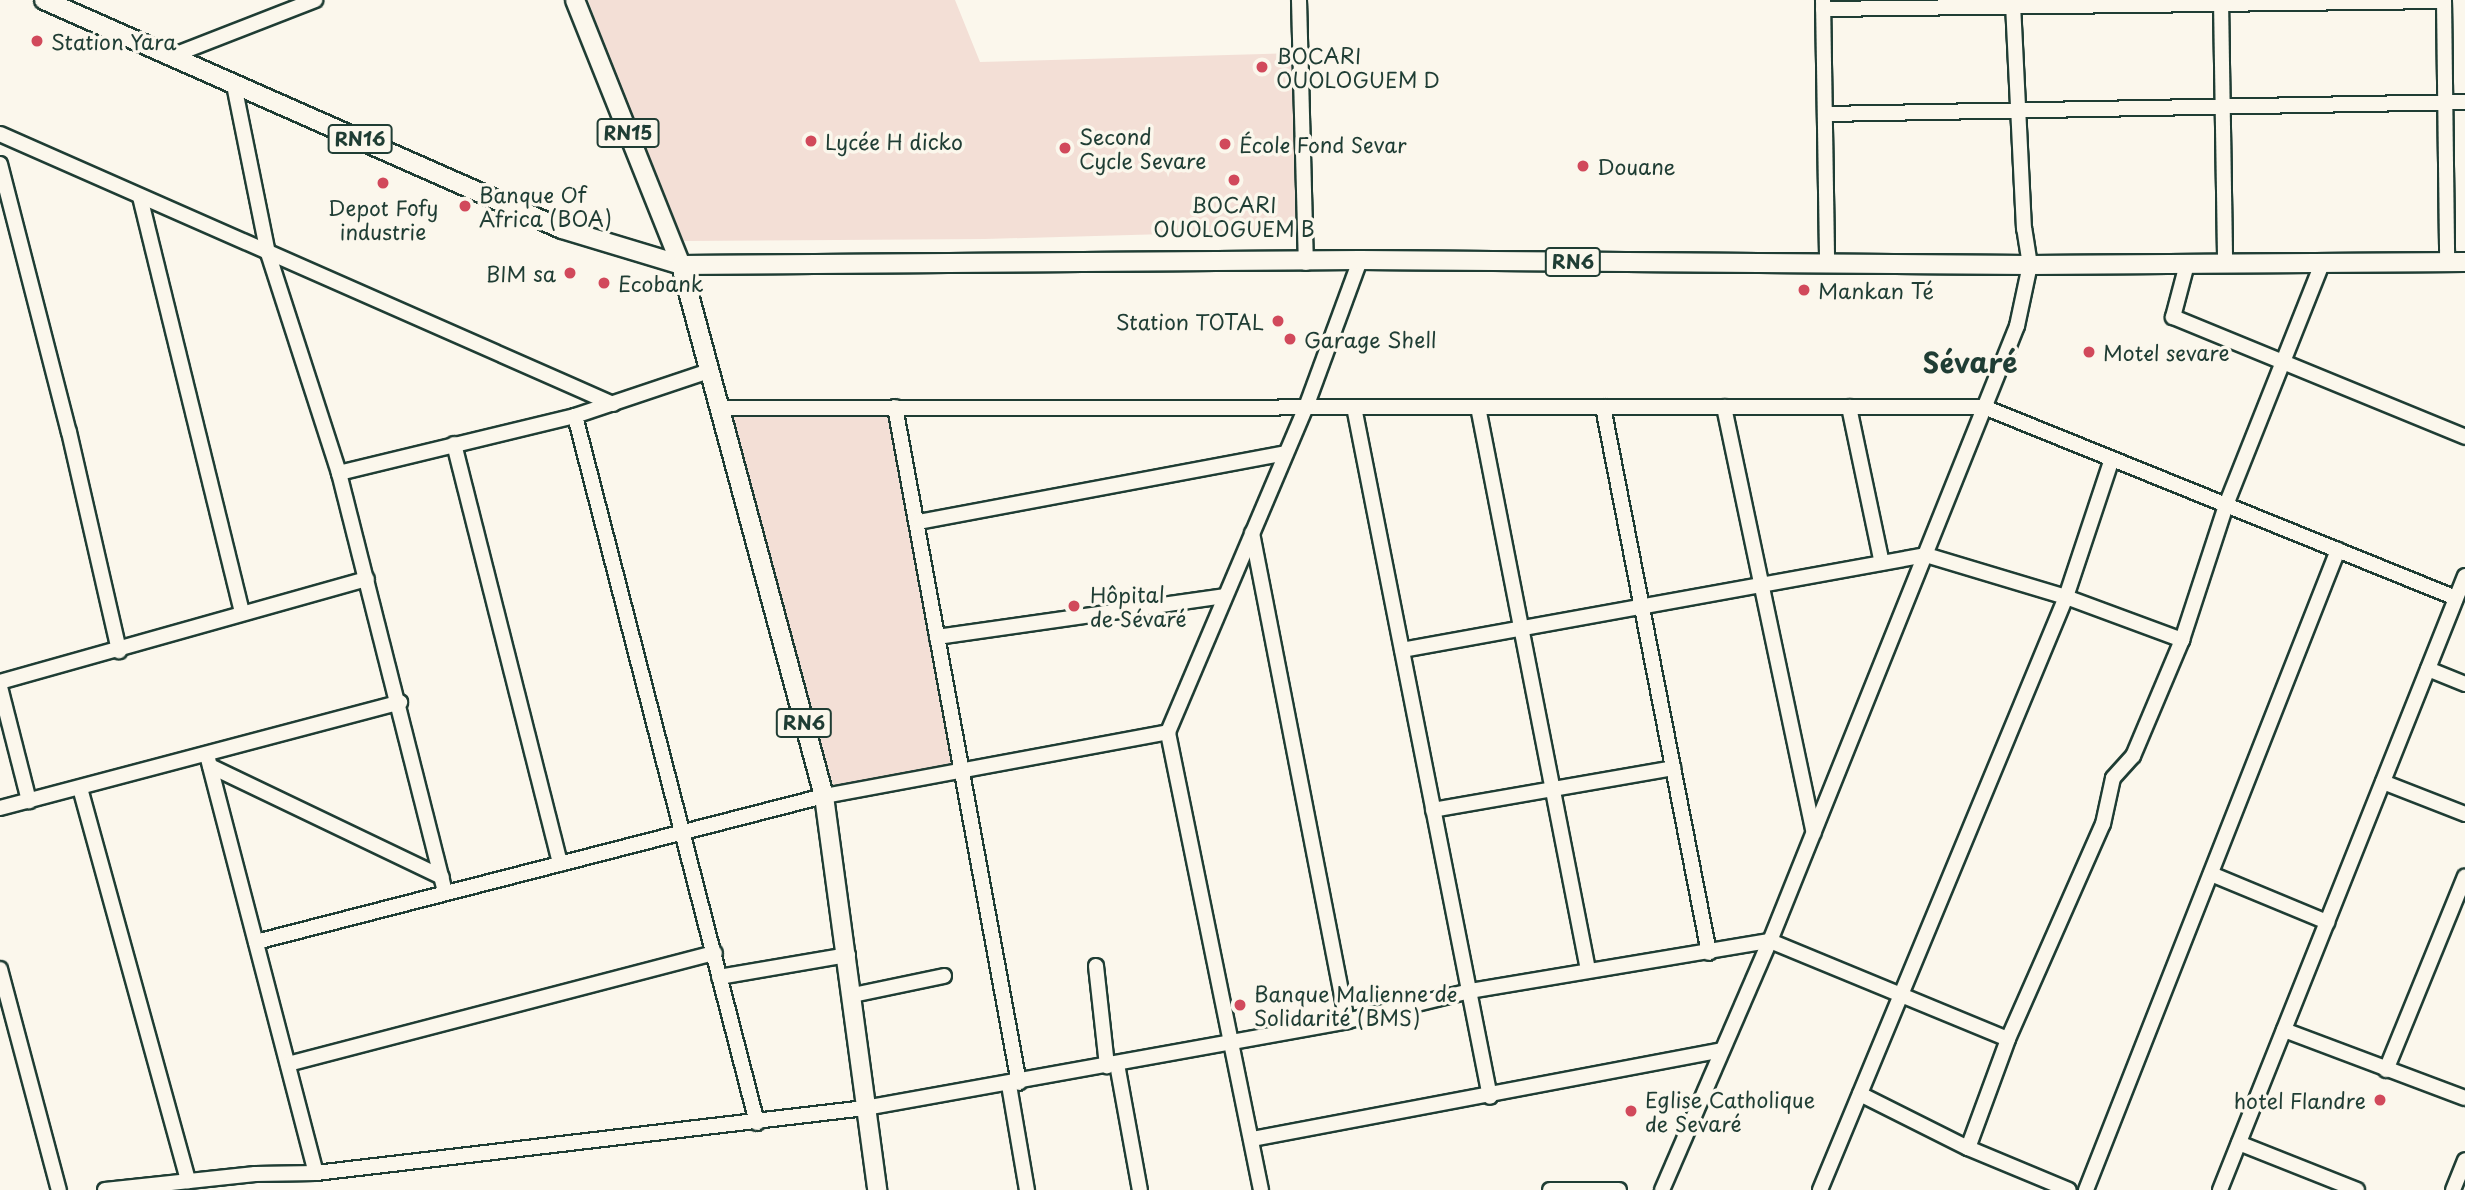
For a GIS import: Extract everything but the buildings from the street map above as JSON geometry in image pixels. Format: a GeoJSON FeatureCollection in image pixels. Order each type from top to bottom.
{"type":"FeatureCollection","features":[{"type":"Feature","properties":{"kind":"main road","name":"RN16"},"geometry":{"type":"LineString","coordinates":[[44,0],[562,229],[681,265]]}},
{"type":"Feature","properties":{"kind":"main road","name":"RN15"},"geometry":{"type":"LineString","coordinates":[[575,0],[681,265]]}},
{"type":"Feature","properties":{"kind":"main road","name":"RN6"},"geometry":{"type":"LineString","coordinates":[[877,1190],[848,955],[824,796],[681,265],[1306,263],[1360,260],[1827,265],[2456,262]]}},
{"type":"Feature","properties":{"kind":"street"},"geometry":{"type":"LineString","coordinates":[[169,57],[315,0]]}},
{"type":"Feature","properties":{"kind":"street"},"geometry":{"type":"LineString","coordinates":[[1299,0],[1306,263]]}},
{"type":"Feature","properties":{"kind":"street"},"geometry":{"type":"LineString","coordinates":[[1827,265],[1823,4],[2444,0],[2445,102],[2456,262]]}},
{"type":"Feature","properties":{"kind":"street"},"geometry":{"type":"LineString","coordinates":[[2221,3],[2225,264]]}},
{"type":"Feature","properties":{"kind":"street"},"geometry":{"type":"LineString","coordinates":[[1662,1190],[1770,941],[2017,327],[2030,265],[2024,229],[2014,4]]}},
{"type":"Feature","properties":{"kind":"street"},"geometry":{"type":"LineString","coordinates":[[234,85],[268,253],[339,472],[400,702],[444,884]]}},
{"type":"Feature","properties":{"kind":"street"},"geometry":{"type":"LineString","coordinates":[[1825,114],[2465,102]]}},
{"type":"Feature","properties":{"kind":"street"},"geometry":{"type":"LineString","coordinates":[[0,134],[613,404]]}},
{"type":"Feature","properties":{"kind":"street"},"geometry":{"type":"LineString","coordinates":[[0,164],[69,432],[119,651]]}},
{"type":"Feature","properties":{"kind":"street"},"geometry":{"type":"LineString","coordinates":[[140,197],[242,611]]}},
{"type":"Feature","properties":{"kind":"street"},"geometry":{"type":"LineString","coordinates":[[1261,1190],[1234,1041],[1168,732],[1283,454],[1306,407],[1360,260]]}},
{"type":"Feature","properties":{"kind":"street"},"geometry":{"type":"LineString","coordinates":[[2187,264],[2173,317],[2465,437]]}},
{"type":"Feature","properties":{"kind":"street"},"geometry":{"type":"LineString","coordinates":[[1968,1148],[2008,1040],[2103,824],[2113,778],[2133,756],[2182,640],[2226,505],[2322,264]]}},
{"type":"Feature","properties":{"kind":"street"},"geometry":{"type":"LineString","coordinates":[[339,472],[575,416],[709,371]]}},
{"type":"Feature","properties":{"kind":"street"},"geometry":{"type":"LineString","coordinates":[[895,407],[918,522],[1014,1084],[1027,1190]]}},
{"type":"Feature","properties":{"kind":"street"},"geometry":{"type":"LineString","coordinates":[[1354,407],[1490,1097]]}},
{"type":"Feature","properties":{"kind":"street"},"geometry":{"type":"LineString","coordinates":[[1478,407],[1550,790],[1588,970]]}},
{"type":"Feature","properties":{"kind":"street"},"geometry":{"type":"LineString","coordinates":[[1603,407],[1709,953]]}},
{"type":"Feature","properties":{"kind":"street"},"geometry":{"type":"LineString","coordinates":[[1724,407],[1814,834]]}},
{"type":"Feature","properties":{"kind":"street"},"geometry":{"type":"LineString","coordinates":[[1849,407],[1882,563]]}},
{"type":"Feature","properties":{"kind":"street"},"geometry":{"type":"LineString","coordinates":[[720,408],[1984,407],[2456,598]]}},
{"type":"Feature","properties":{"kind":"street"},"geometry":{"type":"LineString","coordinates":[[575,416],[757,1123]]}},
{"type":"Feature","properties":{"kind":"street"},"geometry":{"type":"LineString","coordinates":[[454,444],[560,864]]}},
{"type":"Feature","properties":{"kind":"street"},"geometry":{"type":"LineString","coordinates":[[918,522],[1283,454]]}},
{"type":"Feature","properties":{"kind":"street"},"geometry":{"type":"LineString","coordinates":[[1820,1190],[2066,597],[2112,459]]}},
{"type":"Feature","properties":{"kind":"street"},"geometry":{"type":"LineString","coordinates":[[1252,533],[1347,1021]]}},
{"type":"Feature","properties":{"kind":"street"},"geometry":{"type":"LineString","coordinates":[[2086,1190],[2338,550]]}},
{"type":"Feature","properties":{"kind":"street"},"geometry":{"type":"LineString","coordinates":[[1402,650],[1926,555],[2066,597],[2182,640]]}},
{"type":"Feature","properties":{"kind":"street"},"geometry":{"type":"LineString","coordinates":[[2220,1190],[2465,576]]}},
{"type":"Feature","properties":{"kind":"street"},"geometry":{"type":"LineString","coordinates":[[0,681],[119,651],[242,611],[367,579]]}},
{"type":"Feature","properties":{"kind":"street"},"geometry":{"type":"LineString","coordinates":[[937,637],[1224,596]]}},
{"type":"Feature","properties":{"kind":"street"},"geometry":{"type":"LineString","coordinates":[[2428,669],[2465,684]]}},
{"type":"Feature","properties":{"kind":"street"},"geometry":{"type":"LineString","coordinates":[[0,687],[29,801]]}},
{"type":"Feature","properties":{"kind":"street"},"geometry":{"type":"LineString","coordinates":[[0,808],[209,760],[400,702]]}},
{"type":"Feature","properties":{"kind":"street"},"geometry":{"type":"LineString","coordinates":[[256,942],[444,884],[560,864],[683,829],[824,796],[1168,732]]}},
{"type":"Feature","properties":{"kind":"street"},"geometry":{"type":"LineString","coordinates":[[209,760],[444,884]]}},
{"type":"Feature","properties":{"kind":"street"},"geometry":{"type":"LineString","coordinates":[[209,760],[316,1174]]}},
{"type":"Feature","properties":{"kind":"street"},"geometry":{"type":"LineString","coordinates":[[1433,810],[1673,768]]}},
{"type":"Feature","properties":{"kind":"street"},"geometry":{"type":"LineString","coordinates":[[2383,782],[2465,814]]}},
{"type":"Feature","properties":{"kind":"street"},"geometry":{"type":"LineString","coordinates":[[80,788],[188,1181]]}},
{"type":"Feature","properties":{"kind":"street"},"geometry":{"type":"LineString","coordinates":[[2211,874],[2327,922]]}},
{"type":"Feature","properties":{"kind":"street"},"geometry":{"type":"LineString","coordinates":[[2386,1070],[2465,876]]}},
{"type":"Feature","properties":{"kind":"street"},"geometry":{"type":"LineString","coordinates":[[106,1190],[188,1181],[316,1174],[865,1108],[1014,1084],[1347,1021],[1470,991],[1770,941],[2008,1040]]}},
{"type":"Feature","properties":{"kind":"street"},"geometry":{"type":"LineString","coordinates":[[288,1064],[715,953]]}},
{"type":"Feature","properties":{"kind":"street"},"geometry":{"type":"LineString","coordinates":[[719,977],[848,955]]}},
{"type":"Feature","properties":{"kind":"street"},"geometry":{"type":"LineString","coordinates":[[1096,966],[1112,1065],[1140,1190]]}},
{"type":"Feature","properties":{"kind":"street"},"geometry":{"type":"LineString","coordinates":[[0,969],[59,1190]]}},
{"type":"Feature","properties":{"kind":"street"},"geometry":{"type":"LineString","coordinates":[[853,995],[944,976]]}},
{"type":"Feature","properties":{"kind":"street"},"geometry":{"type":"LineString","coordinates":[[2284,1030],[2465,1098]]}},
{"type":"Feature","properties":{"kind":"street"},"geometry":{"type":"LineString","coordinates":[[1252,1139],[1490,1097],[1722,1050]]}},
{"type":"Feature","properties":{"kind":"street"},"geometry":{"type":"LineString","coordinates":[[1860,1094],[1968,1148],[2069,1190]]}},
{"type":"Feature","properties":{"kind":"street"},"geometry":{"type":"LineString","coordinates":[[2239,1143],[2338,1187],[2357,1190]]}},
{"type":"Feature","properties":{"kind":"street"},"geometry":{"type":"LineString","coordinates":[[2453,1190],[2465,1160]]}},
{"type":"Feature","properties":{"kind":"street"},"geometry":{"type":"LineString","coordinates":[[1550,1190],[1619,1190]]}},
{"type":"Feature","properties":{"kind":"shaded area"},"geometry":{"type":"Polygon","coordinates":[[[588,0],[955,0],[980,62],[1299,53],[1304,230],[985,239],[684,241],[670,220],[588,0]]]}},
{"type":"Feature","properties":{"kind":"shaded area"},"geometry":{"type":"Polygon","coordinates":[[[891,408],[960,764],[833,786],[732,417],[891,408]]]}},
{"type":"Feature","properties":{"kind":"place","name":"Station Yara"},"geometry":{"type":"Point","coordinates":[37,41]}},
{"type":"Feature","properties":{"kind":"place","name":"BOCARI OUOLOGUEM D"},"geometry":{"type":"Point","coordinates":[1262,67]}},
{"type":"Feature","properties":{"kind":"place","name":"Lycée H dicko"},"geometry":{"type":"Point","coordinates":[811,141]}},
{"type":"Feature","properties":{"kind":"place","name":"École Fond Sevar"},"geometry":{"type":"Point","coordinates":[1225,144]}},
{"type":"Feature","properties":{"kind":"place","name":"Second Cycle Sevare"},"geometry":{"type":"Point","coordinates":[1065,148]}},
{"type":"Feature","properties":{"kind":"place","name":"Douane"},"geometry":{"type":"Point","coordinates":[1583,166]}},
{"type":"Feature","properties":{"kind":"place","name":"BOCARI OUOLOGUEM B"},"geometry":{"type":"Point","coordinates":[1234,180]}},
{"type":"Feature","properties":{"kind":"place","name":"Depot Fofy industrie"},"geometry":{"type":"Point","coordinates":[383,183]}},
{"type":"Feature","properties":{"kind":"place","name":"Banque Of Africa (BOA)"},"geometry":{"type":"Point","coordinates":[465,206]}},
{"type":"Feature","properties":{"kind":"place","name":"BIM sa"},"geometry":{"type":"Point","coordinates":[570,273]}},
{"type":"Feature","properties":{"kind":"place","name":"Ecobank"},"geometry":{"type":"Point","coordinates":[604,283]}},
{"type":"Feature","properties":{"kind":"place","name":"Mankan Té"},"geometry":{"type":"Point","coordinates":[1804,290]}},
{"type":"Feature","properties":{"kind":"place","name":"Station TOTAL"},"geometry":{"type":"Point","coordinates":[1278,321]}},
{"type":"Feature","properties":{"kind":"place","name":"Garage Shell"},"geometry":{"type":"Point","coordinates":[1290,339]}},
{"type":"Feature","properties":{"kind":"place","name":"Motel sevare"},"geometry":{"type":"Point","coordinates":[2089,352]}},
{"type":"Feature","properties":{"kind":"place","name":"Hôpital de Sévaré"},"geometry":{"type":"Point","coordinates":[1074,606]}},
{"type":"Feature","properties":{"kind":"place","name":"Banque Malienne de Solidarité (BMS)"},"geometry":{"type":"Point","coordinates":[1240,1005]}},
{"type":"Feature","properties":{"kind":"place","name":"hotel Flandre"},"geometry":{"type":"Point","coordinates":[2380,1100]}},
{"type":"Feature","properties":{"kind":"place","name":"Eglise Catholique de Sevaré"},"geometry":{"type":"Point","coordinates":[1631,1111]}},
{"type":"Feature","properties":{"kind":"district","name":"Sévaré"},"geometry":{"type":"Point","coordinates":[1970,362]}}]}
